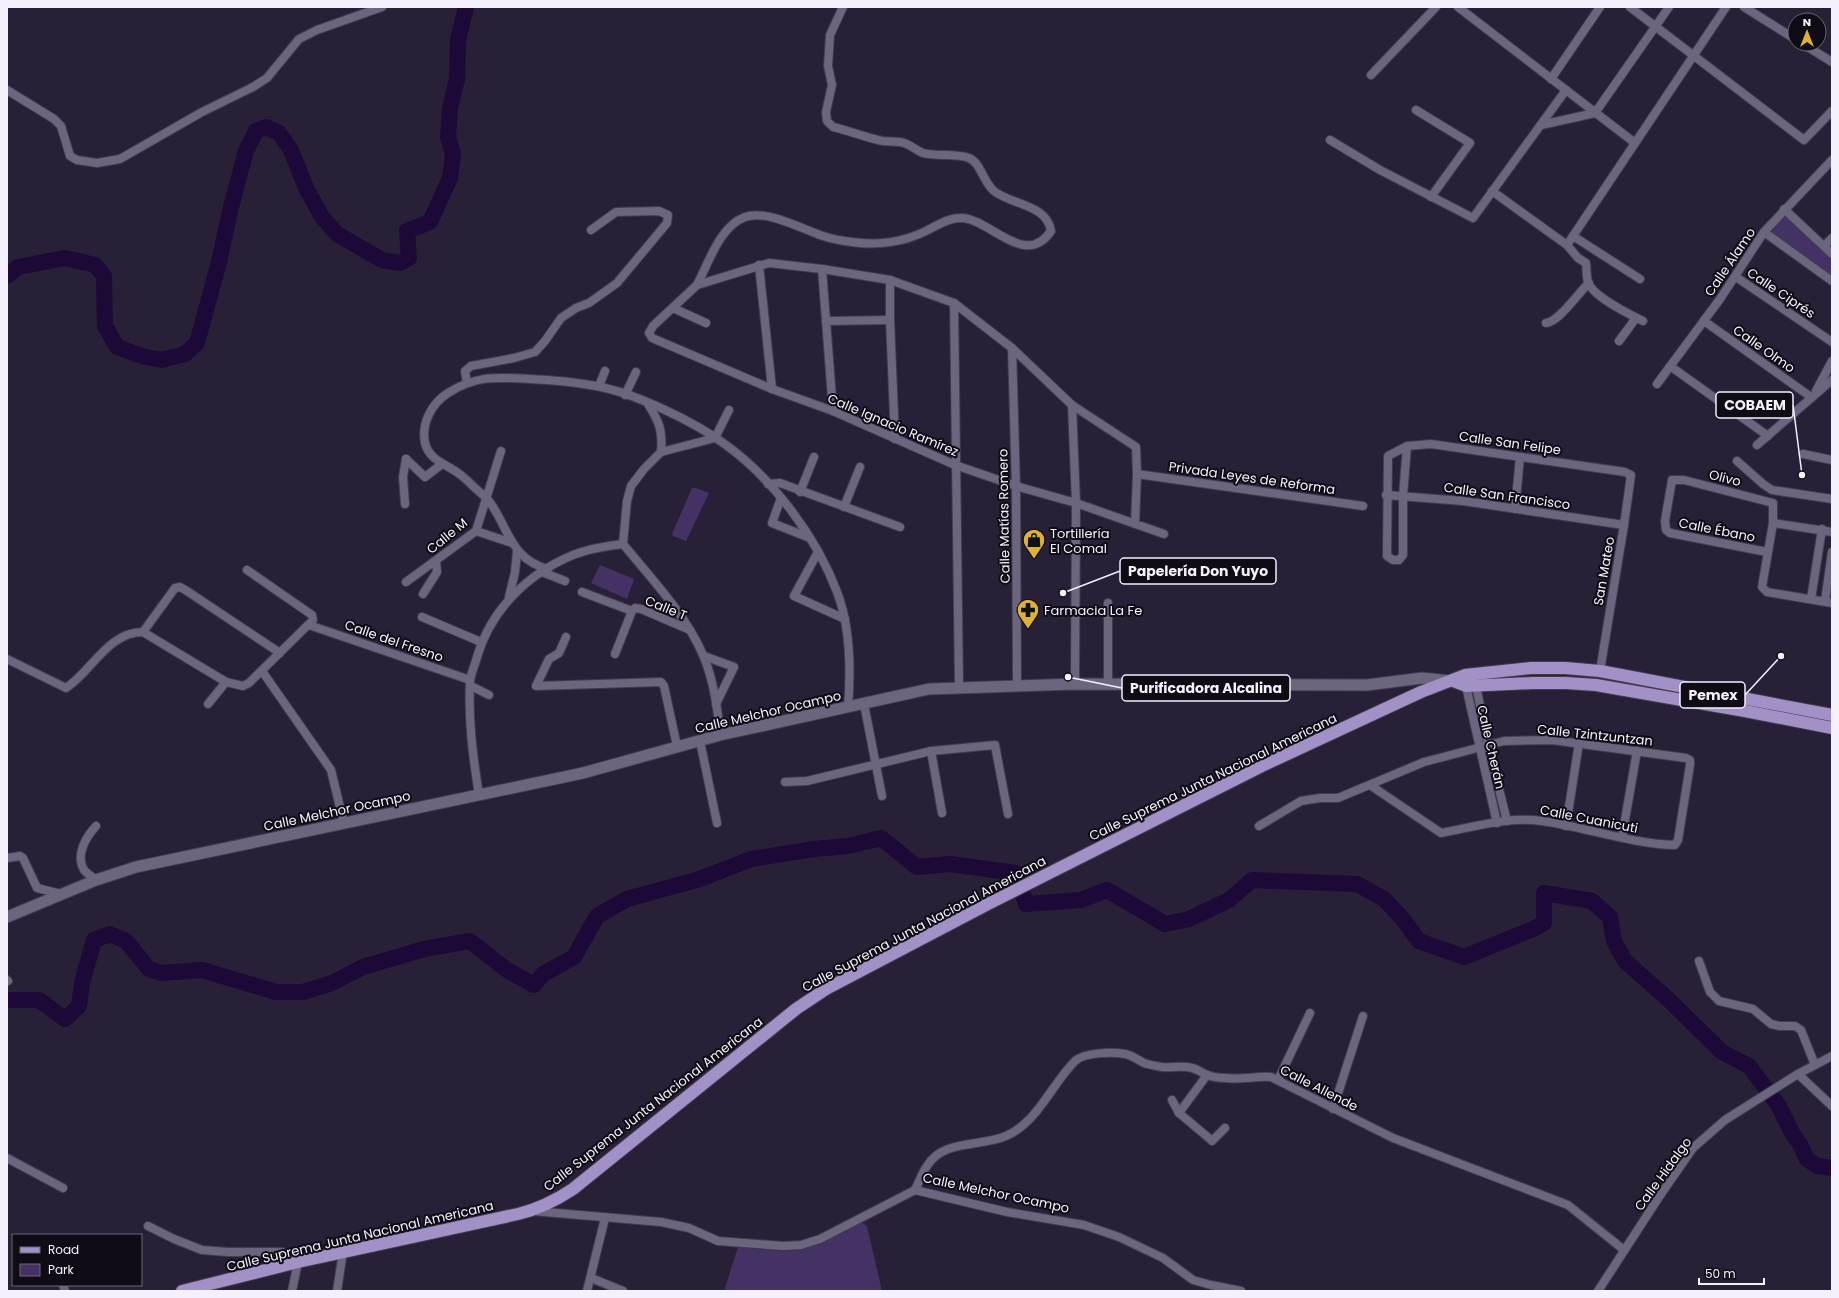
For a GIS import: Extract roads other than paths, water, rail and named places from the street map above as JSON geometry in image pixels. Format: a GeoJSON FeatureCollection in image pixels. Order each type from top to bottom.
{"type":"FeatureCollection","features":[{"type":"Feature","properties":{"kind":"main road"},"geometry":{"type":"LineString","coordinates":[[1470,680],[1531,668],[1565,668],[1600,671],[1832,715]]}},
{"type":"Feature","properties":{"kind":"main road"},"geometry":{"type":"LineString","coordinates":[[1451,681],[1566,682],[1596,685],[1832,728]]}},
{"type":"Feature","properties":{"kind":"main road","name":"Calle Suprema Junta Nacional Americana"},"geometry":{"type":"LineString","coordinates":[[182,1291],[298,1262],[532,1211],[555,1201],[572,1189],[796,1009],[826,989],[988,904],[1266,764],[1384,708],[1451,681]]}},
{"type":"Feature","properties":{"kind":"street"},"geometry":{"type":"LineString","coordinates":[[7,90],[54,119],[61,126],[70,156],[77,160],[97,163],[120,159],[202,112],[253,87],[267,78],[299,39],[317,30],[382,7]]}},
{"type":"Feature","properties":{"kind":"street"},"geometry":{"type":"LineString","coordinates":[[706,323],[673,308],[697,285],[724,232],[734,222],[747,216],[767,216],[824,237],[854,243],[883,244],[913,236],[942,223],[959,218],[971,220],[1010,241],[1030,246],[1042,242],[1051,231],[1050,225],[1032,208],[1009,200],[995,192],[985,182],[976,162],[969,158],[923,152],[903,143],[883,141],[833,127],[827,122],[826,112],[831,97],[832,85],[828,66],[830,35],[843,7]]}},
{"type":"Feature","properties":{"kind":"street"},"geometry":{"type":"LineString","coordinates":[[1371,75],[1436,7]]}},
{"type":"Feature","properties":{"kind":"street"},"geometry":{"type":"LineString","coordinates":[[1458,7],[1635,143]]}},
{"type":"Feature","properties":{"kind":"street"},"geometry":{"type":"LineString","coordinates":[[1551,79],[1600,7]]}},
{"type":"Feature","properties":{"kind":"street"},"geometry":{"type":"LineString","coordinates":[[1630,7],[1804,140],[1832,111]]}},
{"type":"Feature","properties":{"kind":"street"},"geometry":{"type":"LineString","coordinates":[[1541,124],[1595,112],[1669,7]]}},
{"type":"Feature","properties":{"kind":"street"},"geometry":{"type":"LineString","coordinates":[[1567,245],[1726,7]]}},
{"type":"Feature","properties":{"kind":"street"},"geometry":{"type":"LineString","coordinates":[[1744,7],[1787,34]]}},
{"type":"Feature","properties":{"kind":"street"},"geometry":{"type":"LineString","coordinates":[[1816,52],[1832,62]]}},
{"type":"Feature","properties":{"kind":"street"},"geometry":{"type":"LineString","coordinates":[[1330,140],[1431,197],[1473,218],[1566,90]]}},
{"type":"Feature","properties":{"kind":"street"},"geometry":{"type":"LineString","coordinates":[[1416,110],[1470,143],[1431,197]]}},
{"type":"Feature","properties":{"kind":"street","name":"Calle Álamo"},"geometry":{"type":"LineString","coordinates":[[1657,384],[1736,277],[1764,232],[1784,209],[1832,160]]}},
{"type":"Feature","properties":{"kind":"street"},"geometry":{"type":"LineString","coordinates":[[1492,191],[1567,245],[1578,258],[1586,263],[1589,283],[1595,291],[1612,305],[1639,319],[1619,341]]}},
{"type":"Feature","properties":{"kind":"street"},"geometry":{"type":"LineString","coordinates":[[1784,209],[1832,254]]}},
{"type":"Feature","properties":{"kind":"street"},"geometry":{"type":"LineString","coordinates":[[467,383],[464,371],[471,366],[514,358],[535,352],[546,341],[561,318],[576,308],[589,303],[617,283],[667,223],[668,215],[659,212],[616,212],[592,230]]}},
{"type":"Feature","properties":{"kind":"street"},"geometry":{"type":"LineString","coordinates":[[1764,232],[1832,281]]}},
{"type":"Feature","properties":{"kind":"street"},"geometry":{"type":"LineString","coordinates":[[1573,236],[1640,280]]}},
{"type":"Feature","properties":{"kind":"street"},"geometry":{"type":"LineString","coordinates":[[1824,246],[1832,238]]}},
{"type":"Feature","properties":{"kind":"street"},"geometry":{"type":"LineString","coordinates":[[697,285],[769,262],[890,280],[954,303],[1012,348],[1072,405],[1136,447],[1137,474],[1135,524]]}},
{"type":"Feature","properties":{"kind":"street"},"geometry":{"type":"LineString","coordinates":[[759,265],[772,389]]}},
{"type":"Feature","properties":{"kind":"street"},"geometry":{"type":"LineString","coordinates":[[822,269],[833,411]]}},
{"type":"Feature","properties":{"kind":"street","name":"Calle Ciprés"},"geometry":{"type":"LineString","coordinates":[[1736,277],[1832,342]]}},
{"type":"Feature","properties":{"kind":"street"},"geometry":{"type":"LineString","coordinates":[[890,280],[890,320],[895,439]]}},
{"type":"Feature","properties":{"kind":"street"},"geometry":{"type":"LineString","coordinates":[[1546,323],[1550,323],[1564,311],[1589,283]]}},
{"type":"Feature","properties":{"kind":"street"},"geometry":{"type":"LineString","coordinates":[[954,303],[959,687]]}},
{"type":"Feature","properties":{"kind":"street","name":"Calle Ignacio Ramírez"},"geometry":{"type":"LineString","coordinates":[[673,308],[653,326],[649,333],[652,338],[772,389],[833,411],[955,465],[1016,486],[1076,503],[1164,534]]}},
{"type":"Feature","properties":{"kind":"street"},"geometry":{"type":"LineString","coordinates":[[827,321],[890,320]]}},
{"type":"Feature","properties":{"kind":"street","name":"Calle Olmo"},"geometry":{"type":"LineString","coordinates":[[1704,321],[1812,396]]}},
{"type":"Feature","properties":{"kind":"street","name":"Calle Matías Romero"},"geometry":{"type":"LineString","coordinates":[[1012,348],[1016,486],[1017,684]]}},
{"type":"Feature","properties":{"kind":"street"},"geometry":{"type":"LineString","coordinates":[[1812,396],[1832,361]]}},
{"type":"Feature","properties":{"kind":"street"},"geometry":{"type":"LineString","coordinates":[[1670,366],[1768,436]]}},
{"type":"Feature","properties":{"kind":"street"},"geometry":{"type":"LineString","coordinates":[[599,386],[605,371]]}},
{"type":"Feature","properties":{"kind":"street"},"geometry":{"type":"LineString","coordinates":[[625,395],[636,372]]}},
{"type":"Feature","properties":{"kind":"street"},"geometry":{"type":"LineString","coordinates":[[565,581],[529,561],[517,551],[486,498],[458,473],[442,464],[428,452],[425,442],[427,418],[434,406],[442,397],[467,383],[506,376],[564,381],[599,386],[667,411],[715,438],[752,467],[781,498],[811,538],[818,552],[837,591],[845,619],[849,675],[848,708]]}},
{"type":"Feature","properties":{"kind":"street"},"geometry":{"type":"LineString","coordinates":[[1757,445],[1832,380]]}},
{"type":"Feature","properties":{"kind":"street"},"geometry":{"type":"LineString","coordinates":[[648,403],[658,419],[662,438],[661,452]]}},
{"type":"Feature","properties":{"kind":"street"},"geometry":{"type":"LineString","coordinates":[[1072,405],[1076,503],[1075,684]]}},
{"type":"Feature","properties":{"kind":"street"},"geometry":{"type":"LineString","coordinates":[[720,735],[716,704],[704,656],[691,631],[654,581],[623,544],[627,501],[631,486],[644,469],[661,452],[715,438],[729,410]]}},
{"type":"Feature","properties":{"kind":"street","name":"Calle San Felipe"},"geometry":{"type":"LineString","coordinates":[[1386,496],[1388,456],[1407,446],[1431,444],[1625,472],[1631,475]]}},
{"type":"Feature","properties":{"kind":"street"},"geometry":{"type":"LineString","coordinates":[[1386,496],[1387,556],[1393,560],[1399,560],[1403,558],[1403,496],[1407,446]]}},
{"type":"Feature","properties":{"kind":"street","name":"Calle M"},"geometry":{"type":"LineString","coordinates":[[406,582],[476,531],[501,452]]}},
{"type":"Feature","properties":{"kind":"street"},"geometry":{"type":"LineString","coordinates":[[1803,454],[1832,460]]}},
{"type":"Feature","properties":{"kind":"street"},"geometry":{"type":"LineString","coordinates":[[800,492],[814,457]]}},
{"type":"Feature","properties":{"kind":"street"},"geometry":{"type":"LineString","coordinates":[[1515,510],[1520,457]]}},
{"type":"Feature","properties":{"kind":"street"},"geometry":{"type":"LineString","coordinates":[[406,504],[403,477],[406,459],[425,477],[442,464]]}},
{"type":"Feature","properties":{"kind":"street"},"geometry":{"type":"LineString","coordinates":[[1737,461],[1772,490],[1832,500]]}},
{"type":"Feature","properties":{"kind":"street"},"geometry":{"type":"LineString","coordinates":[[844,507],[860,467]]}},
{"type":"Feature","properties":{"kind":"street","name":"Privada Leyes de Reforma"},"geometry":{"type":"LineString","coordinates":[[1137,474],[1363,506]]}},
{"type":"Feature","properties":{"kind":"street","name":"San Mateo"},"geometry":{"type":"LineString","coordinates":[[1600,671],[1631,475]]}},
{"type":"Feature","properties":{"kind":"street","name":"Olivo"},"geometry":{"type":"LineString","coordinates":[[1672,480],[1684,480],[1773,503],[1773,523]]}},
{"type":"Feature","properties":{"kind":"street","name":"Calle Ébano"},"geometry":{"type":"LineString","coordinates":[[1672,480],[1665,521],[1666,530],[1670,533],[1767,552]]}},
{"type":"Feature","properties":{"kind":"street"},"geometry":{"type":"LineString","coordinates":[[768,484],[780,483],[800,492],[900,527]]}},
{"type":"Feature","properties":{"kind":"street","name":"Calle San Francisco"},"geometry":{"type":"LineString","coordinates":[[1386,496],[1463,501],[1515,510],[1624,525]]}},
{"type":"Feature","properties":{"kind":"street"},"geometry":{"type":"LineString","coordinates":[[781,498],[772,523],[811,538]]}},
{"type":"Feature","properties":{"kind":"street"},"geometry":{"type":"LineString","coordinates":[[1832,532],[1773,523],[1762,587],[1767,592],[1828,602],[1832,552]]}},
{"type":"Feature","properties":{"kind":"street"},"geometry":{"type":"LineString","coordinates":[[1811,599],[1822,530]]}},
{"type":"Feature","properties":{"kind":"street"},"geometry":{"type":"LineString","coordinates":[[476,531],[512,543]]}},
{"type":"Feature","properties":{"kind":"street"},"geometry":{"type":"LineString","coordinates":[[480,795],[472,755],[470,716],[471,683],[481,642],[496,614],[509,597],[545,570],[573,555],[603,547],[623,544]]}},
{"type":"Feature","properties":{"kind":"street"},"geometry":{"type":"LineString","coordinates":[[509,597],[515,572],[517,551]]}},
{"type":"Feature","properties":{"kind":"street"},"geometry":{"type":"LineString","coordinates":[[818,552],[794,596],[845,619]]}},
{"type":"Feature","properties":{"kind":"street"},"geometry":{"type":"LineString","coordinates":[[423,594],[436,572],[436,561]]}},
{"type":"Feature","properties":{"kind":"street"},"geometry":{"type":"LineString","coordinates":[[7,659],[66,688],[111,644],[133,632],[143,632],[226,682],[243,686],[249,683],[262,671],[313,620],[312,614],[247,570]]}},
{"type":"Feature","properties":{"kind":"street"},"geometry":{"type":"LineString","coordinates":[[143,632],[175,588],[180,587],[187,590],[280,653]]}},
{"type":"Feature","properties":{"kind":"street"},"geometry":{"type":"LineString","coordinates":[[582,592],[632,612]]}},
{"type":"Feature","properties":{"kind":"street"},"geometry":{"type":"LineString","coordinates":[[1108,603],[1108,684]]}},
{"type":"Feature","properties":{"kind":"street","name":"Calle T"},"geometry":{"type":"LineString","coordinates":[[615,654],[635,608],[641,609],[691,631]]}},
{"type":"Feature","properties":{"kind":"street"},"geometry":{"type":"LineString","coordinates":[[422,617],[481,642]]}},
{"type":"Feature","properties":{"kind":"street","name":"Calle del Fresno"},"geometry":{"type":"LineString","coordinates":[[309,625],[471,683],[489,694]]}},
{"type":"Feature","properties":{"kind":"street"},"geometry":{"type":"LineString","coordinates":[[566,637],[559,653],[549,659],[536,686],[661,682],[664,686],[677,746]]}},
{"type":"Feature","properties":{"kind":"street"},"geometry":{"type":"LineString","coordinates":[[704,656],[734,667],[716,704]]}},
{"type":"Feature","properties":{"kind":"street"},"geometry":{"type":"LineString","coordinates":[[262,671],[331,770],[344,824]]}},
{"type":"Feature","properties":{"kind":"street","name":"Calle Melchor Ocampo"},"geometry":{"type":"LineString","coordinates":[[7,917],[96,880],[136,867],[583,773],[720,735],[929,689],[1017,684],[1310,686],[1367,685],[1422,678],[1451,681]]}},
{"type":"Feature","properties":{"kind":"street","name":"Calle Cherán"},"geometry":{"type":"LineString","coordinates":[[1470,680],[1507,821]]}},
{"type":"Feature","properties":{"kind":"street","name":"Calle Cherán"},"geometry":{"type":"LineString","coordinates":[[1470,680],[1479,747],[1497,823]]}},
{"type":"Feature","properties":{"kind":"street"},"geometry":{"type":"LineString","coordinates":[[208,704],[226,682]]}},
{"type":"Feature","properties":{"kind":"street"},"geometry":{"type":"LineString","coordinates":[[864,704],[882,796]]}},
{"type":"Feature","properties":{"kind":"street","name":"Calle Tzintzuntzan"},"geometry":{"type":"LineString","coordinates":[[1259,826],[1301,801],[1320,798],[1338,798],[1424,762],[1504,741],[1552,740],[1686,758],[1690,760],[1678,840],[1675,845]]}},
{"type":"Feature","properties":{"kind":"street"},"geometry":{"type":"LineString","coordinates":[[700,741],[718,823]]}},
{"type":"Feature","properties":{"kind":"street"},"geometry":{"type":"LineString","coordinates":[[1566,826],[1579,743]]}},
{"type":"Feature","properties":{"kind":"street"},"geometry":{"type":"LineString","coordinates":[[785,782],[807,781],[931,751],[995,745],[1008,814]]}},
{"type":"Feature","properties":{"kind":"street"},"geometry":{"type":"LineString","coordinates":[[931,751],[942,813]]}},
{"type":"Feature","properties":{"kind":"street"},"geometry":{"type":"LineString","coordinates":[[1622,837],[1637,751]]}},
{"type":"Feature","properties":{"kind":"street","name":"Calle Cuanicuti"},"geometry":{"type":"LineString","coordinates":[[1370,785],[1441,833],[1507,821],[1542,821],[1622,837],[1675,845]]}},
{"type":"Feature","properties":{"kind":"street"},"geometry":{"type":"LineString","coordinates":[[96,826],[87,836],[83,845],[82,856],[85,871],[96,880]]}},
{"type":"Feature","properties":{"kind":"street"},"geometry":{"type":"LineString","coordinates":[[7,858],[20,856],[23,858],[37,888],[61,894]]}},
{"type":"Feature","properties":{"kind":"street"},"geometry":{"type":"LineString","coordinates":[[1699,961],[1710,992],[1719,1001],[1753,1009],[1771,1024],[1780,1026],[1795,1026],[1801,1030],[1815,1065]]}},
{"type":"Feature","properties":{"kind":"street"},"geometry":{"type":"LineString","coordinates":[[1278,1080],[1310,1013]]}},
{"type":"Feature","properties":{"kind":"street"},"geometry":{"type":"LineString","coordinates":[[1333,1109],[1362,1016]]}},
{"type":"Feature","properties":{"kind":"street","name":"Calle Allende"},"geometry":{"type":"LineString","coordinates":[[915,1190],[927,1165],[939,1152],[963,1145],[986,1142],[1006,1136],[1018,1129],[1032,1117],[1076,1060],[1092,1054],[1126,1054],[1145,1063],[1177,1068],[1184,1066],[1194,1068],[1207,1075],[1246,1079],[1260,1076],[1271,1077],[1393,1138],[1568,1205],[1624,1250]]}},
{"type":"Feature","properties":{"kind":"street","name":"Calle Hidalgo"},"geometry":{"type":"LineString","coordinates":[[1602,1290],[1624,1250],[1693,1148],[1725,1120],[1797,1075],[1832,1056]]}},
{"type":"Feature","properties":{"kind":"street"},"geometry":{"type":"LineString","coordinates":[[1179,1113],[1207,1075]]}},
{"type":"Feature","properties":{"kind":"street"},"geometry":{"type":"LineString","coordinates":[[1797,1075],[1832,1106]]}},
{"type":"Feature","properties":{"kind":"street"},"geometry":{"type":"LineString","coordinates":[[1172,1100],[1179,1113],[1212,1140],[1225,1128]]}},
{"type":"Feature","properties":{"kind":"street"},"geometry":{"type":"LineString","coordinates":[[7,1158],[64,1188]]}},
{"type":"Feature","properties":{"kind":"street","name":"Calle Melchor Ocampo"},"geometry":{"type":"LineString","coordinates":[[532,1211],[661,1222],[689,1228],[718,1241],[783,1246],[801,1245],[820,1239],[915,1190],[1007,1212],[1084,1226],[1119,1238],[1163,1258],[1193,1280],[1241,1291]]}},
{"type":"Feature","properties":{"kind":"street"},"geometry":{"type":"LineString","coordinates":[[587,1291],[605,1218]]}},
{"type":"Feature","properties":{"kind":"street"},"geometry":{"type":"LineString","coordinates":[[148,1226],[174,1240],[202,1250],[228,1252],[282,1252],[298,1262],[292,1291]]}},
{"type":"Feature","properties":{"kind":"street"},"geometry":{"type":"LineString","coordinates":[[337,1291],[344,1252]]}},
{"type":"Feature","properties":{"kind":"street"},"geometry":{"type":"LineString","coordinates":[[591,1278],[623,1291]]}},
{"type":"Feature","properties":{"kind":"waterway"},"geometry":{"type":"LineString","coordinates":[[7,276],[18,267],[65,258],[95,265],[104,276],[105,326],[117,347],[142,356],[161,360],[185,354],[197,343],[219,262],[231,207],[246,151],[256,131],[266,127],[279,133],[291,150],[306,188],[322,217],[337,234],[382,260],[400,263],[409,258],[407,231],[430,222],[450,178],[453,154],[448,137],[450,108],[457,79],[458,40],[466,7]]}},
{"type":"Feature","properties":{"kind":"waterway"},"geometry":{"type":"LineString","coordinates":[[7,1000],[39,1000],[65,1019],[79,1006],[82,983],[94,940],[110,934],[126,941],[149,969],[162,973],[202,970],[276,992],[303,992],[332,983],[363,967],[424,949],[470,941],[507,970],[534,985],[543,974],[574,957],[597,916],[627,899],[700,879],[751,859],[814,849],[848,846],[881,838],[917,867],[950,864],[1016,873],[1026,904],[1081,900],[1107,890],[1165,924],[1189,919],[1229,900],[1252,880],[1357,884],[1384,899],[1402,918],[1419,941],[1464,957],[1533,929],[1544,923],[1544,893],[1592,901],[1610,917],[1614,941],[1625,961],[1669,1000],[1722,1052],[1749,1066],[1779,1106],[1807,1159],[1817,1166],[1832,1168]]}},
{"type":"Feature","properties":{"kind":"place","name":"COBAEM"},"geometry":{"type":"Point","coordinates":[1802,475]}},
{"type":"Feature","properties":{"kind":"place","name":"Tortillería El Comal"},"geometry":{"type":"Point","coordinates":[1034,560]}},
{"type":"Feature","properties":{"kind":"place","name":"Papelería Don Yuyo"},"geometry":{"type":"Point","coordinates":[1063,593]}},
{"type":"Feature","properties":{"kind":"place","name":"Farmacia La Fe"},"geometry":{"type":"Point","coordinates":[1028,630]}},
{"type":"Feature","properties":{"kind":"place","name":"Pemex"},"geometry":{"type":"Point","coordinates":[1781,656]}},
{"type":"Feature","properties":{"kind":"place","name":"Purificadora Alcalina"},"geometry":{"type":"Point","coordinates":[1068,677]}}]}
